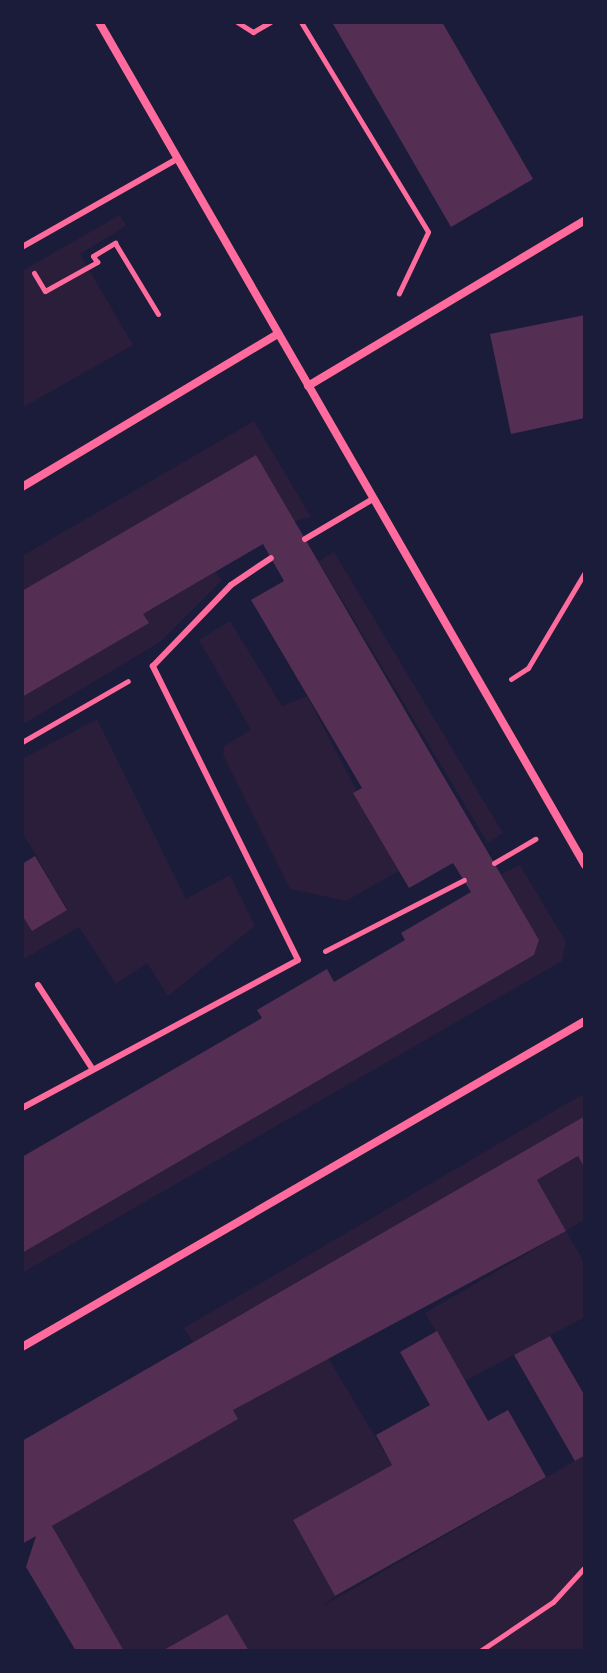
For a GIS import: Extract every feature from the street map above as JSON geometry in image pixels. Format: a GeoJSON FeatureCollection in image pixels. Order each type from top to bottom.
{"type":"FeatureCollection","features":[{"type":"Feature","properties":{"kind":"street"},"geometry":{"type":"LineString","coordinates":[[99,22],[585,865]]}},
{"type":"Feature","properties":{"kind":"street"},"geometry":{"type":"LineString","coordinates":[[308,386],[585,220]]}},
{"type":"Feature","properties":{"kind":"street"},"geometry":{"type":"LineString","coordinates":[[22,487],[278,334]]}},
{"type":"Feature","properties":{"kind":"street"},"geometry":{"type":"LineString","coordinates":[[22,1347],[585,1021]]}},
{"type":"Feature","properties":{"kind":"lane"},"geometry":{"type":"LineString","coordinates":[[22,247],[177,159]]}},
{"type":"Feature","properties":{"kind":"lane"},"geometry":{"type":"LineString","coordinates":[[305,539],[373,499]]}},
{"type":"Feature","properties":{"kind":"lane"},"geometry":{"type":"LineString","coordinates":[[22,1108],[298,960],[153,666],[231,585],[271,558]]}},
{"type":"Feature","properties":{"kind":"lane"},"geometry":{"type":"LineString","coordinates":[[38,985],[92,1068]]}},
{"type":"Feature","properties":{"kind":"path"},"geometry":{"type":"LineString","coordinates":[[237,22],[253,32],[270,22]]}},
{"type":"Feature","properties":{"kind":"path"},"geometry":{"type":"LineString","coordinates":[[301,22],[428,232],[399,293]]}},
{"type":"Feature","properties":{"kind":"path"},"geometry":{"type":"LineString","coordinates":[[30,264],[45,291],[97,262],[93,256],[115,243],[158,314]]}},
{"type":"Feature","properties":{"kind":"path"},"geometry":{"type":"LineString","coordinates":[[486,694],[528,668],[585,572]]}},
{"type":"Feature","properties":{"kind":"path"},"geometry":{"type":"LineString","coordinates":[[22,742],[153,666]]}},
{"type":"Feature","properties":{"kind":"path"},"geometry":{"type":"LineString","coordinates":[[494,863],[561,825]]}},
{"type":"Feature","properties":{"kind":"path"},"geometry":{"type":"LineString","coordinates":[[298,960],[363,937],[464,880]]}},
{"type":"Feature","properties":{"kind":"path"},"geometry":{"type":"LineString","coordinates":[[480,1651],[583,1576],[585,1567]]}},
{"type":"Feature","properties":{"kind":"shaded area"},"geometry":{"type":"Polygon","coordinates":[[[120,215],[126,226],[80,254],[133,345],[22,408],[22,271],[120,215]]]}},
{"type":"Feature","properties":{"kind":"shaded area"},"geometry":{"type":"Polygon","coordinates":[[[254,421],[311,517],[22,591],[22,556],[254,421]]]}},
{"type":"Feature","properties":{"kind":"shaded area"},"geometry":{"type":"Polygon","coordinates":[[[334,552],[503,833],[488,842],[319,561],[334,552]]]}},
{"type":"Feature","properties":{"kind":"shaded area"},"geometry":{"type":"Polygon","coordinates":[[[215,572],[222,580],[160,642],[22,725],[22,685],[215,572]]]}},
{"type":"Feature","properties":{"kind":"shaded area"},"geometry":{"type":"Polygon","coordinates":[[[230,621],[282,706],[307,696],[399,871],[346,901],[290,889],[223,755],[224,746],[251,730],[199,640],[230,621]]]}},
{"type":"Feature","properties":{"kind":"shaded area"},"geometry":{"type":"Polygon","coordinates":[[[97,719],[186,899],[230,875],[255,926],[168,996],[147,963],[116,984],[79,927],[22,960],[22,915],[32,930],[67,909],[22,832],[22,759],[97,719]]]}},
{"type":"Feature","properties":{"kind":"shaded area"},"geometry":{"type":"Polygon","coordinates":[[[520,865],[566,942],[562,961],[22,1273],[22,1253],[534,955],[539,940],[501,874],[520,865]]]}},
{"type":"Feature","properties":{"kind":"shaded area"},"geometry":{"type":"Polygon","coordinates":[[[585,1093],[585,1116],[193,1342],[184,1328],[585,1093]]]}},
{"type":"Feature","properties":{"kind":"shaded area"},"geometry":{"type":"Polygon","coordinates":[[[578,1156],[585,1169],[585,1219],[566,1231],[537,1180],[578,1156]]]}},
{"type":"Feature","properties":{"kind":"shaded area"},"geometry":{"type":"Polygon","coordinates":[[[566,1231],[585,1264],[585,1317],[465,1381],[425,1313],[566,1231]]]}},
{"type":"Feature","properties":{"kind":"shaded area"},"geometry":{"type":"Polygon","coordinates":[[[327,1356],[392,1465],[293,1520],[335,1596],[323,1606],[585,1455],[585,1651],[247,1651],[226,1614],[162,1651],[124,1651],[52,1526],[237,1419],[233,1410],[327,1356]]]}},
{"type":"Feature","properties":{"kind":"building"},"geometry":{"type":"Polygon","coordinates":[[[332,22],[442,22],[533,179],[451,227],[332,22]]]}},
{"type":"Feature","properties":{"kind":"building"},"geometry":{"type":"Polygon","coordinates":[[[585,315],[585,418],[511,434],[490,334],[585,315]]]}},
{"type":"Feature","properties":{"kind":"building"},"geometry":{"type":"Polygon","coordinates":[[[256,455],[539,940],[534,955],[22,1253],[22,1157],[262,1018],[257,1010],[327,969],[334,982],[405,940],[401,933],[471,892],[453,863],[409,888],[353,793],[362,788],[251,600],[284,581],[263,544],[143,614],[149,623],[22,697],[22,591],[256,455]]]}},
{"type":"Feature","properties":{"kind":"building"},"geometry":{"type":"Polygon","coordinates":[[[35,856],[67,910],[32,931],[22,915],[22,864],[35,856]]]}},
{"type":"Feature","properties":{"kind":"building"},"geometry":{"type":"Polygon","coordinates":[[[585,1116],[585,1169],[578,1156],[537,1180],[566,1231],[233,1410],[238,1419],[52,1526],[124,1651],[76,1651],[26,1567],[36,1536],[22,1544],[22,1441],[585,1116]]]}},
{"type":"Feature","properties":{"kind":"building"},"geometry":{"type":"Polygon","coordinates":[[[437,1331],[488,1421],[508,1410],[546,1477],[335,1596],[293,1520],[392,1465],[376,1435],[430,1405],[400,1352],[437,1331]]]}},
{"type":"Feature","properties":{"kind":"building"},"geometry":{"type":"Polygon","coordinates":[[[550,1336],[585,1396],[585,1455],[575,1461],[514,1355],[550,1336]]]}},
{"type":"Feature","properties":{"kind":"building"},"geometry":{"type":"Polygon","coordinates":[[[227,1614],[249,1651],[162,1651],[227,1614]]]}}]}
